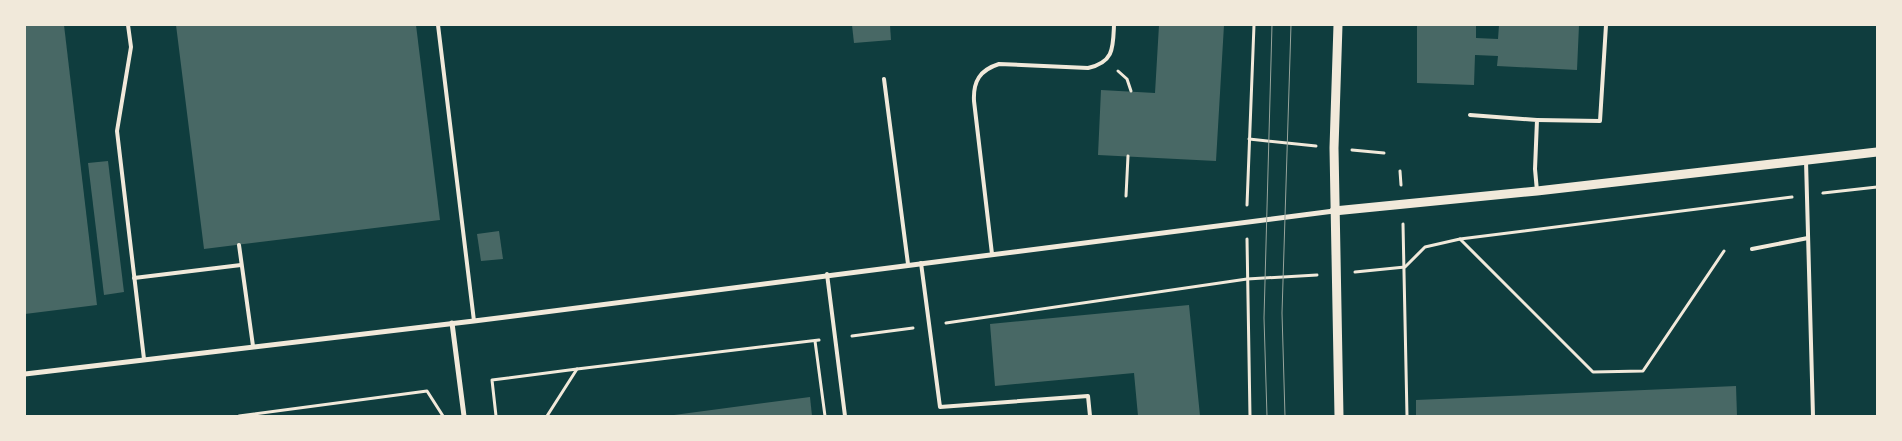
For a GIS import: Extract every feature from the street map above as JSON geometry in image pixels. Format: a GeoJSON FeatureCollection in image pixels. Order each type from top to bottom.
{"type":"FeatureCollection","features":[{"type":"Feature","properties":{"kind":"street"},"geometry":{"type":"LineString","coordinates":[[1338,25],[1334,211],[1339,416]]}},
{"type":"Feature","properties":{"kind":"street"},"geometry":{"type":"LineString","coordinates":[[25,374],[452,323],[1334,211],[1537,191],[1877,152]]}},
{"type":"Feature","properties":{"kind":"street"},"geometry":{"type":"LineString","coordinates":[[452,323],[464,416]]}},
{"type":"Feature","properties":{"kind":"lane"},"geometry":{"type":"LineString","coordinates":[[128,25],[131,47],[117,132],[144,359]]}},
{"type":"Feature","properties":{"kind":"lane"},"geometry":{"type":"LineString","coordinates":[[438,25],[474,320]]}},
{"type":"Feature","properties":{"kind":"lane"},"geometry":{"type":"LineString","coordinates":[[992,254],[974,101],[975,82],[988,67],[999,64],[1088,68],[1105,62],[1113,46],[1114,25]]}},
{"type":"Feature","properties":{"kind":"lane"},"geometry":{"type":"LineString","coordinates":[[1470,116],[1538,120],[1600,120],[1606,25]]}},
{"type":"Feature","properties":{"kind":"lane"},"geometry":{"type":"LineString","coordinates":[[884,79],[908,264]]}},
{"type":"Feature","properties":{"kind":"lane"},"geometry":{"type":"LineString","coordinates":[[1537,191],[1535,169],[1538,120]]}},
{"type":"Feature","properties":{"kind":"lane"},"geometry":{"type":"LineString","coordinates":[[1806,161],[1814,416]]}},
{"type":"Feature","properties":{"kind":"lane"},"geometry":{"type":"LineString","coordinates":[[1752,249],[1808,238]]}},
{"type":"Feature","properties":{"kind":"lane"},"geometry":{"type":"LineString","coordinates":[[238,245],[253,346]]}},
{"type":"Feature","properties":{"kind":"lane"},"geometry":{"type":"LineString","coordinates":[[922,263],[940,407],[1088,396],[1090,416]]}},
{"type":"Feature","properties":{"kind":"lane"},"geometry":{"type":"LineString","coordinates":[[134,278],[241,265]]}},
{"type":"Feature","properties":{"kind":"lane"},"geometry":{"type":"LineString","coordinates":[[827,274],[845,416]]}},
{"type":"Feature","properties":{"kind":"path"},"geometry":{"type":"LineString","coordinates":[[1105,62],[1124,75],[1129,82],[1131,91]]}},
{"type":"Feature","properties":{"kind":"path"},"geometry":{"type":"LineString","coordinates":[[1126,196],[1128,156]]}},
{"type":"Feature","properties":{"kind":"path"},"geometry":{"type":"LineString","coordinates":[[492,416],[496,416],[492,380],[929,326],[1247,279],[1335,274],[1405,267],[1425,248],[1460,239],[1877,187]]}},
{"type":"Feature","properties":{"kind":"path"},"geometry":{"type":"LineString","coordinates":[[1460,239],[1593,372],[1643,371],[1724,251]]}},
{"type":"Feature","properties":{"kind":"path"},"geometry":{"type":"LineString","coordinates":[[1405,267],[1407,416]]}},
{"type":"Feature","properties":{"kind":"path"},"geometry":{"type":"LineString","coordinates":[[815,341],[824,416]]}},
{"type":"Feature","properties":{"kind":"path"},"geometry":{"type":"LineString","coordinates":[[547,416],[577,369]]}},
{"type":"Feature","properties":{"kind":"path"},"geometry":{"type":"LineString","coordinates":[[239,416],[426,391],[443,416]]}},
{"type":"Feature","properties":{"kind":"building"},"geometry":{"type":"Polygon","coordinates":[[[25,25],[64,25],[97,305],[25,314],[25,25]]]}},
{"type":"Feature","properties":{"kind":"building"},"geometry":{"type":"Polygon","coordinates":[[[176,25],[416,25],[440,220],[204,249],[176,25]]]}},
{"type":"Feature","properties":{"kind":"building"},"geometry":{"type":"Polygon","coordinates":[[[852,25],[890,25],[891,40],[854,43],[852,25]]]}},
{"type":"Feature","properties":{"kind":"building"},"geometry":{"type":"Polygon","coordinates":[[[1159,25],[1224,25],[1216,161],[1098,155],[1101,90],[1155,93],[1159,25]]]}},
{"type":"Feature","properties":{"kind":"building"},"geometry":{"type":"Polygon","coordinates":[[[1417,25],[1476,25],[1476,38],[1498,39],[1499,25],[1579,25],[1577,70],[1497,66],[1498,56],[1475,55],[1474,85],[1417,83],[1417,25]]]}},
{"type":"Feature","properties":{"kind":"building"},"geometry":{"type":"Polygon","coordinates":[[[108,161],[124,292],[104,295],[88,163],[108,161]]]}},
{"type":"Feature","properties":{"kind":"building"},"geometry":{"type":"Polygon","coordinates":[[[499,231],[503,259],[481,261],[477,234],[499,231]]]}},
{"type":"Feature","properties":{"kind":"building"},"geometry":{"type":"Polygon","coordinates":[[[1189,305],[1200,416],[1138,416],[1134,373],[995,386],[990,324],[1189,305]]]}},
{"type":"Feature","properties":{"kind":"building"},"geometry":{"type":"Polygon","coordinates":[[[1736,386],[1737,416],[1416,416],[1416,400],[1736,386]]]}},
{"type":"Feature","properties":{"kind":"building"},"geometry":{"type":"Polygon","coordinates":[[[810,397],[812,416],[674,416],[674,415],[810,397]]]}},
{"type":"Feature","properties":{"kind":"tram line"},"geometry":{"type":"LineString","coordinates":[[1267,416],[1264,318],[1272,25]]}},
{"type":"Feature","properties":{"kind":"tram line"},"geometry":{"type":"LineString","coordinates":[[1285,416],[1282,313],[1291,25]]}}]}
